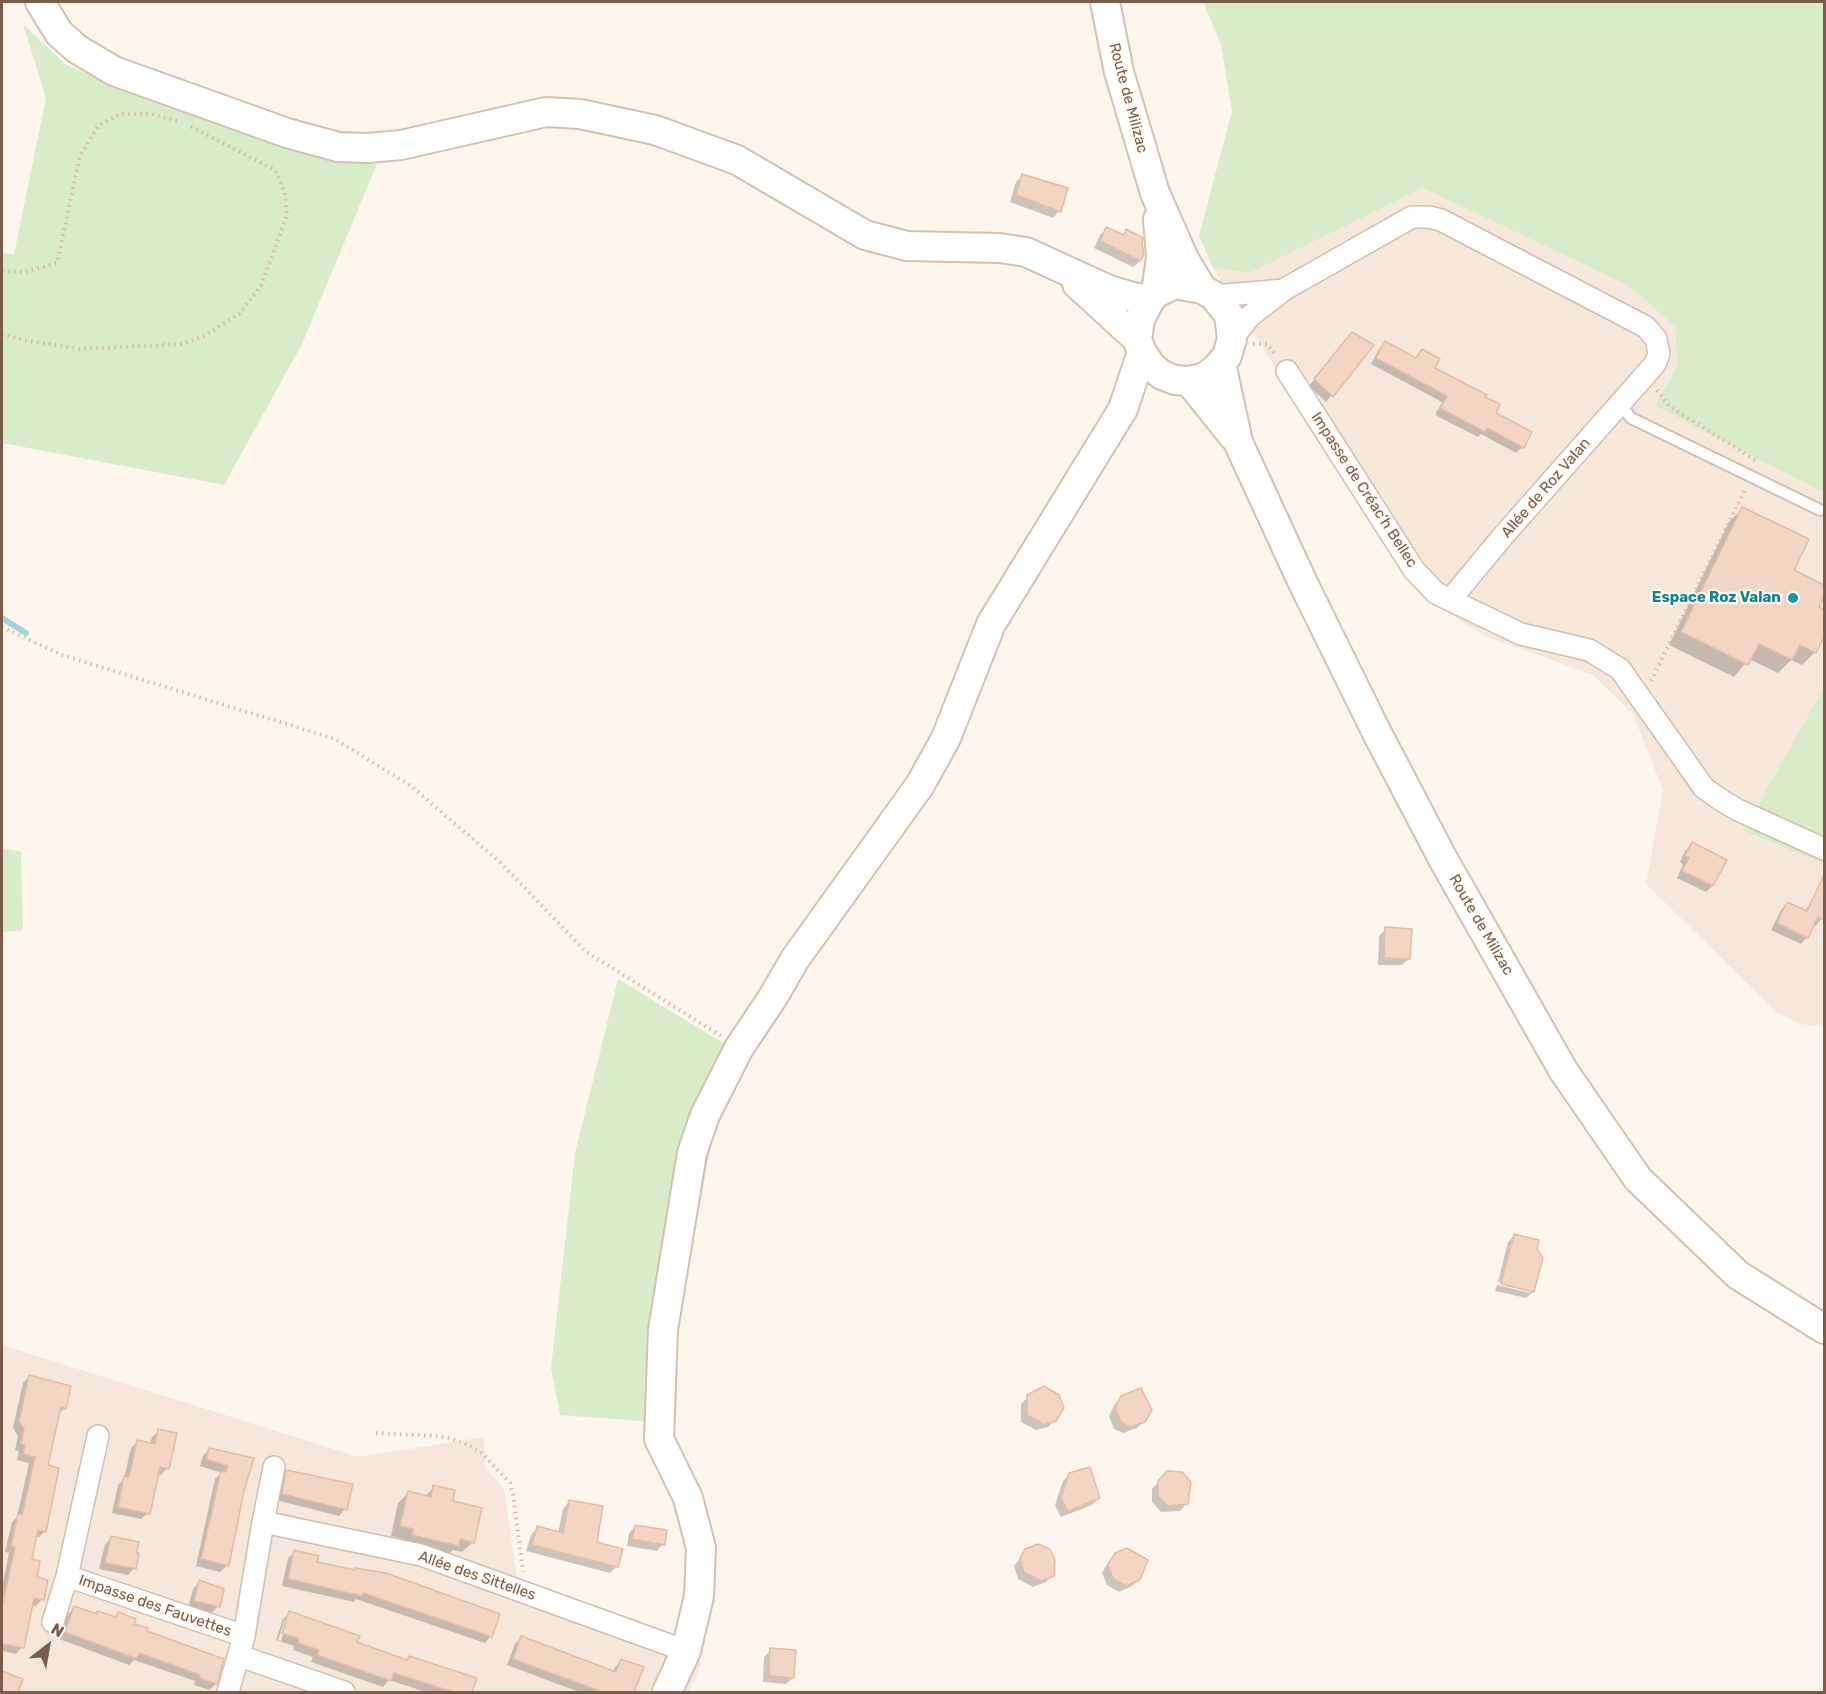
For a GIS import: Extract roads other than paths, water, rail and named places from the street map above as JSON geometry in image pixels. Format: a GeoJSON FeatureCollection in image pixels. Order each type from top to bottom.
{"type":"FeatureCollection","features":[{"type":"Feature","properties":{"kind":"street"},"geometry":{"type":"LineString","coordinates":[[40,2],[59,33],[77,49],[114,71],[287,133],[338,147],[368,148],[401,145],[546,112],[580,114],[655,130],[737,160],[865,235],[907,246],[1000,248],[1026,252],[1055,265],[1109,290],[1133,297],[1153,296],[1175,284],[1208,292],[1229,315],[1228,349],[1215,370],[1203,378],[1182,380],[1162,375],[1151,366],[1139,346],[1055,265]]}},
{"type":"Feature","properties":{"kind":"street","name":"Route de Milizac"},"geometry":{"type":"LineString","coordinates":[[1105,2],[1119,72],[1155,193],[1184,259],[1208,292]]}},
{"type":"Feature","properties":{"kind":"street","name":"Route de Milizac"},"geometry":{"type":"LineString","coordinates":[[1153,296],[1161,257],[1155,193]]}},
{"type":"Feature","properties":{"kind":"street","name":"Allée de Roz Valan"},"geometry":{"type":"LineString","coordinates":[[1228,349],[1250,316],[1285,290],[1412,217],[1441,220],[1646,327],[1656,339],[1659,354],[1655,364],[1503,536],[1450,600]]}},
{"type":"Feature","properties":{"kind":"street","name":"Allée de Roz Valan"},"geometry":{"type":"LineString","coordinates":[[1208,292],[1285,290]]}},
{"type":"Feature","properties":{"kind":"street"},"geometry":{"type":"LineString","coordinates":[[666,1692],[686,1651],[699,1596],[701,1548],[688,1498],[659,1439],[663,1330],[692,1153],[705,1115],[739,1048],[795,959],[920,785],[946,738],[991,624],[1123,409],[1139,346],[1140,319],[1153,296]]}},
{"type":"Feature","properties":{"kind":"street","name":"Route de Milizac"},"geometry":{"type":"LineString","coordinates":[[1228,349],[1238,442]]}},
{"type":"Feature","properties":{"kind":"street","name":"Impasse de Créac’h Bellec"},"geometry":{"type":"LineString","coordinates":[[1287,371],[1414,570],[1436,593],[1450,600]]}},
{"type":"Feature","properties":{"kind":"street"},"geometry":{"type":"LineString","coordinates":[[1123,409],[1182,380]]}},
{"type":"Feature","properties":{"kind":"street","name":"Route de Milizac"},"geometry":{"type":"LineString","coordinates":[[1182,380],[1238,442],[1303,583],[1443,859],[1563,1070],[1638,1179],[1738,1275],[1824,1329]]}},
{"type":"Feature","properties":{"kind":"street"},"geometry":{"type":"LineString","coordinates":[[1450,600],[1521,634],[1589,650],[1620,669],[1704,788],[1738,810],[1824,849]]}},
{"type":"Feature","properties":{"kind":"street","name":"Impasse des Fauvettes"},"geometry":{"type":"LineString","coordinates":[[53,1622],[67,1576],[98,1436]]}},
{"type":"Feature","properties":{"kind":"street"},"geometry":{"type":"LineString","coordinates":[[228,1692],[242,1646],[274,1467]]}},
{"type":"Feature","properties":{"kind":"street","name":"Allée des Sittelles"},"geometry":{"type":"LineString","coordinates":[[263,1522],[421,1555],[686,1651]]}},
{"type":"Feature","properties":{"kind":"street","name":"Impasse des Fauvettes"},"geometry":{"type":"LineString","coordinates":[[67,1576],[242,1646],[344,1692]]}},
{"type":"Feature","properties":{"kind":"lane"},"geometry":{"type":"LineString","coordinates":[[1620,404],[1632,418],[1820,510]]}},
{"type":"Feature","properties":{"kind":"waterway"},"geometry":{"type":"LineString","coordinates":[[2,618],[26,633]]}},
{"type":"Feature","properties":{"kind":"place","name":"Espace Roz Valan"},"geometry":{"type":"Point","coordinates":[1793,598]}}]}
